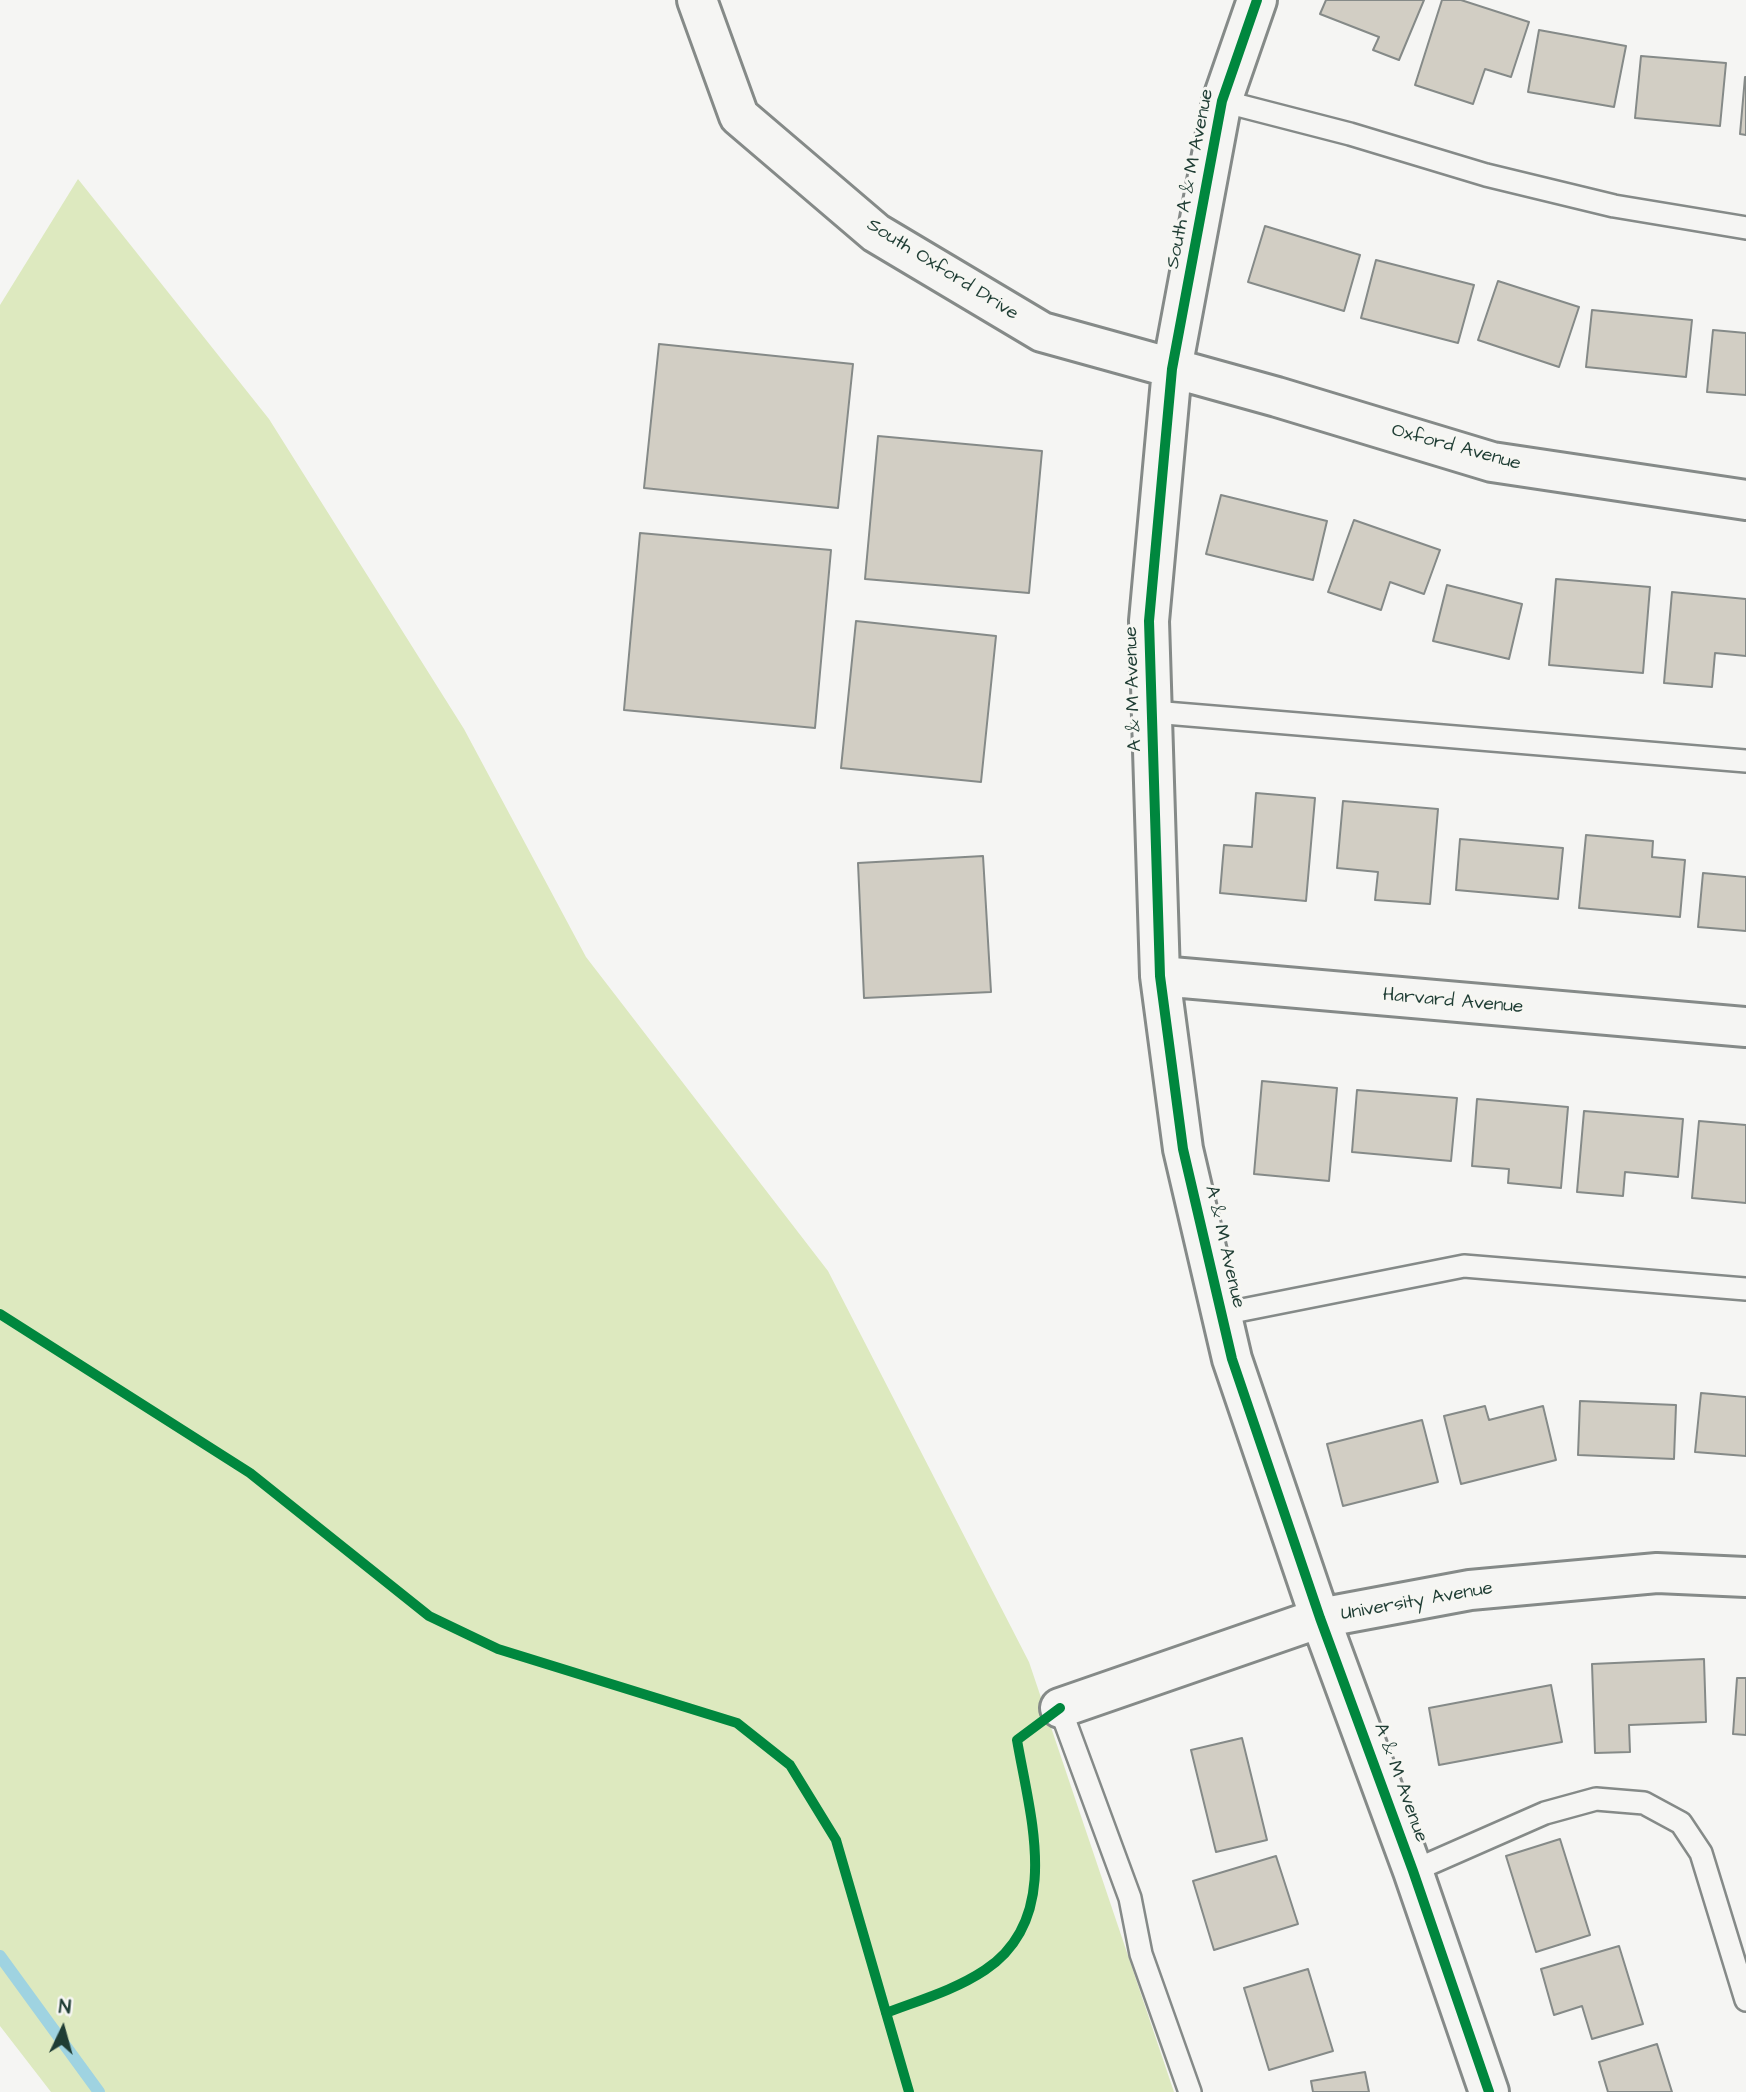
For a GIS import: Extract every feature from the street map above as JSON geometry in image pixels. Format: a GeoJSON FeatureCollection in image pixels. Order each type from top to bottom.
{"type":"FeatureCollection","features":[{"type":"Feature","properties":{"kind":"street","name":"South Oxford Drive"},"geometry":{"type":"LineString","coordinates":[[697,0],[739,116],[876,233],[1042,332],[1172,369]]}},
{"type":"Feature","properties":{"kind":"street","name":"South A & M Avenue"},"geometry":{"type":"LineString","coordinates":[[1172,369],[1222,101],[1257,0]]}},
{"type":"Feature","properties":{"kind":"street","name":"Oxford Avenue"},"geometry":{"type":"LineString","coordinates":[[1172,369],[1277,397],[1492,462],[1746,500]]}},
{"type":"Feature","properties":{"kind":"street","name":"A & M Avenue"},"geometry":{"type":"LineString","coordinates":[[1172,369],[1150,621],[1160,976],[1184,1149],[1232,1359],[1320,1618],[1413,1871],[1489,2092]]}},
{"type":"Feature","properties":{"kind":"street","name":"Harvard Avenue"},"geometry":{"type":"LineString","coordinates":[[1160,976],[1746,1027]]}},
{"type":"Feature","properties":{"kind":"street","name":"University Avenue"},"geometry":{"type":"LineString","coordinates":[[1060,1708],[1320,1618],[1470,1590],[1657,1573],[1746,1577]]}},
{"type":"Feature","properties":{"kind":"lane"},"geometry":{"type":"LineString","coordinates":[[1222,101],[1350,134],[1512,181],[1614,206],[1746,228]]}},
{"type":"Feature","properties":{"kind":"lane"},"geometry":{"type":"LineString","coordinates":[[1153,712],[1746,761]]}},
{"type":"Feature","properties":{"kind":"lane"},"geometry":{"type":"LineString","coordinates":[[1222,1314],[1464,1266],[1746,1289]]}},
{"type":"Feature","properties":{"kind":"lane"},"geometry":{"type":"LineString","coordinates":[[1060,1708],[1130,1898],[1140,1954],[1190,2092]]}},
{"type":"Feature","properties":{"kind":"lane"},"geometry":{"type":"LineString","coordinates":[[1413,1871],[1545,1813],[1596,1799],[1644,1803],[1681,1823],[1701,1853],[1746,2000]]}},
{"type":"Feature","properties":{"kind":"green space"},"geometry":{"type":"Polygon","coordinates":[[[78,179],[269,419],[464,729],[586,957],[828,1271],[1029,1662],[1174,2092],[51,2092],[0,2026],[0,305],[78,179]]]}},
{"type":"Feature","properties":{"kind":"building"},"geometry":{"type":"Polygon","coordinates":[[[1326,0],[1424,0],[1399,60],[1373,50],[1379,37],[1320,14],[1326,0]]]}},
{"type":"Feature","properties":{"kind":"building"},"geometry":{"type":"Polygon","coordinates":[[[1442,0],[1461,0],[1529,22],[1511,77],[1485,69],[1473,104],[1415,85],[1442,0]]]}},
{"type":"Feature","properties":{"kind":"building"},"geometry":{"type":"Polygon","coordinates":[[[1539,30],[1626,46],[1614,107],[1528,92],[1539,30]]]}},
{"type":"Feature","properties":{"kind":"building"},"geometry":{"type":"Polygon","coordinates":[[[1641,56],[1726,63],[1720,126],[1635,118],[1641,56]]]}},
{"type":"Feature","properties":{"kind":"building"},"geometry":{"type":"Polygon","coordinates":[[[1746,77],[1746,135],[1740,134],[1746,77]]]}},
{"type":"Feature","properties":{"kind":"building"},"geometry":{"type":"Polygon","coordinates":[[[1265,226],[1360,255],[1344,311],[1248,282],[1265,226]]]}},
{"type":"Feature","properties":{"kind":"building"},"geometry":{"type":"Polygon","coordinates":[[[1376,260],[1474,285],[1458,343],[1361,318],[1376,260]]]}},
{"type":"Feature","properties":{"kind":"building"},"geometry":{"type":"Polygon","coordinates":[[[1498,281],[1579,307],[1559,367],[1478,340],[1498,281]]]}},
{"type":"Feature","properties":{"kind":"building"},"geometry":{"type":"Polygon","coordinates":[[[1592,310],[1692,320],[1686,377],[1586,367],[1592,310]]]}},
{"type":"Feature","properties":{"kind":"building"},"geometry":{"type":"Polygon","coordinates":[[[1713,330],[1746,333],[1746,395],[1707,392],[1713,330]]]}},
{"type":"Feature","properties":{"kind":"building"},"geometry":{"type":"Polygon","coordinates":[[[659,344],[853,364],[838,508],[644,488],[659,344]]]}},
{"type":"Feature","properties":{"kind":"building"},"geometry":{"type":"Polygon","coordinates":[[[878,436],[1042,451],[1029,593],[865,579],[878,436]]]}},
{"type":"Feature","properties":{"kind":"building"},"geometry":{"type":"Polygon","coordinates":[[[1221,495],[1327,521],[1313,580],[1206,554],[1221,495]]]}},
{"type":"Feature","properties":{"kind":"building"},"geometry":{"type":"Polygon","coordinates":[[[1354,520],[1440,550],[1424,594],[1390,582],[1381,610],[1328,592],[1354,520]]]}},
{"type":"Feature","properties":{"kind":"building"},"geometry":{"type":"Polygon","coordinates":[[[640,533],[831,550],[815,728],[624,710],[640,533]]]}},
{"type":"Feature","properties":{"kind":"building"},"geometry":{"type":"Polygon","coordinates":[[[1556,579],[1650,587],[1643,673],[1549,665],[1556,579]]]}},
{"type":"Feature","properties":{"kind":"building"},"geometry":{"type":"Polygon","coordinates":[[[1447,585],[1522,604],[1509,659],[1433,641],[1447,585]]]}},
{"type":"Feature","properties":{"kind":"building"},"geometry":{"type":"Polygon","coordinates":[[[1672,592],[1746,599],[1746,656],[1715,653],[1712,687],[1664,683],[1672,592]]]}},
{"type":"Feature","properties":{"kind":"building"},"geometry":{"type":"Polygon","coordinates":[[[856,621],[996,636],[981,782],[841,768],[856,621]]]}},
{"type":"Feature","properties":{"kind":"building"},"geometry":{"type":"Polygon","coordinates":[[[1256,793],[1315,798],[1306,901],[1220,893],[1224,845],[1252,847],[1256,793]]]}},
{"type":"Feature","properties":{"kind":"building"},"geometry":{"type":"Polygon","coordinates":[[[1343,801],[1438,809],[1430,904],[1375,900],[1378,872],[1337,868],[1343,801]]]}},
{"type":"Feature","properties":{"kind":"building"},"geometry":{"type":"Polygon","coordinates":[[[1586,835],[1653,841],[1652,857],[1685,860],[1680,917],[1579,908],[1586,835]]]}},
{"type":"Feature","properties":{"kind":"building"},"geometry":{"type":"Polygon","coordinates":[[[1460,839],[1563,848],[1558,899],[1456,890],[1460,839]]]}},
{"type":"Feature","properties":{"kind":"building"},"geometry":{"type":"Polygon","coordinates":[[[983,856],[991,992],[864,998],[858,863],[983,856]]]}},
{"type":"Feature","properties":{"kind":"building"},"geometry":{"type":"Polygon","coordinates":[[[1703,873],[1746,877],[1746,931],[1698,927],[1703,873]]]}},
{"type":"Feature","properties":{"kind":"building"},"geometry":{"type":"Polygon","coordinates":[[[1262,1081],[1337,1088],[1329,1181],[1254,1174],[1262,1081]]]}},
{"type":"Feature","properties":{"kind":"building"},"geometry":{"type":"Polygon","coordinates":[[[1357,1090],[1457,1098],[1451,1161],[1352,1152],[1357,1090]]]}},
{"type":"Feature","properties":{"kind":"building"},"geometry":{"type":"Polygon","coordinates":[[[1477,1099],[1568,1107],[1561,1188],[1508,1183],[1509,1169],[1472,1166],[1477,1099]]]}},
{"type":"Feature","properties":{"kind":"building"},"geometry":{"type":"Polygon","coordinates":[[[1584,1111],[1683,1119],[1678,1177],[1625,1172],[1623,1196],[1577,1192],[1584,1111]]]}},
{"type":"Feature","properties":{"kind":"building"},"geometry":{"type":"Polygon","coordinates":[[[1699,1121],[1746,1125],[1746,1203],[1692,1198],[1699,1121]]]}},
{"type":"Feature","properties":{"kind":"building"},"geometry":{"type":"Polygon","coordinates":[[[1701,1393],[1746,1397],[1746,1456],[1695,1452],[1701,1393]]]}},
{"type":"Feature","properties":{"kind":"building"},"geometry":{"type":"Polygon","coordinates":[[[1580,1401],[1676,1405],[1674,1459],[1578,1455],[1580,1401]]]}},
{"type":"Feature","properties":{"kind":"building"},"geometry":{"type":"Polygon","coordinates":[[[1485,1406],[1489,1420],[1543,1406],[1556,1460],[1461,1484],[1444,1416],[1485,1406]]]}},
{"type":"Feature","properties":{"kind":"building"},"geometry":{"type":"Polygon","coordinates":[[[1422,1420],[1438,1482],[1343,1506],[1327,1444],[1422,1420]]]}},
{"type":"Feature","properties":{"kind":"building"},"geometry":{"type":"Polygon","coordinates":[[[1704,1659],[1706,1722],[1629,1725],[1630,1752],[1595,1753],[1592,1664],[1704,1659]]]}},
{"type":"Feature","properties":{"kind":"building"},"geometry":{"type":"Polygon","coordinates":[[[1737,1678],[1746,1678],[1746,1735],[1733,1734],[1737,1678]]]}},
{"type":"Feature","properties":{"kind":"building"},"geometry":{"type":"Polygon","coordinates":[[[1551,1685],[1562,1742],[1439,1765],[1429,1708],[1551,1685]]]}},
{"type":"Feature","properties":{"kind":"building"},"geometry":{"type":"Polygon","coordinates":[[[1242,1738],[1267,1840],[1216,1852],[1191,1750],[1242,1738]]]}},
{"type":"Feature","properties":{"kind":"building"},"geometry":{"type":"Polygon","coordinates":[[[1560,1839],[1590,1935],[1536,1952],[1506,1856],[1560,1839]]]}},
{"type":"Feature","properties":{"kind":"building"},"geometry":{"type":"Polygon","coordinates":[[[1276,1856],[1298,1924],[1214,1950],[1193,1881],[1276,1856]]]}},
{"type":"Feature","properties":{"kind":"building"},"geometry":{"type":"Polygon","coordinates":[[[1619,1946],[1643,2024],[1592,2039],[1582,2006],[1554,2015],[1541,1969],[1619,1946]]]}},
{"type":"Feature","properties":{"kind":"building"},"geometry":{"type":"Polygon","coordinates":[[[1308,1969],[1333,2051],[1269,2070],[1244,1988],[1308,1969]]]}},
{"type":"Feature","properties":{"kind":"building"},"geometry":{"type":"Polygon","coordinates":[[[1657,2044],[1672,2092],[1608,2092],[1599,2062],[1657,2044]]]}},
{"type":"Feature","properties":{"kind":"building"},"geometry":{"type":"Polygon","coordinates":[[[1365,2072],[1369,2092],[1313,2092],[1311,2081],[1365,2072]]]}},
{"type":"Feature","properties":{"kind":"waterway"},"geometry":{"type":"LineString","coordinates":[[0,1956],[99,2092]]}},
{"type":"Feature","properties":{"kind":"cycle path"},"geometry":{"type":"LineString","coordinates":[[1257,0],[1222,101],[1172,369],[1149,621],[1160,976],[1183,1149],[1232,1359],[1320,1618],[1413,1871],[1489,2092]]}},
{"type":"Feature","properties":{"kind":"cycle path"},"geometry":{"type":"LineString","coordinates":[[0,1314],[250,1473],[429,1616],[498,1649],[737,1723],[790,1765],[836,1840],[909,2092]]}},
{"type":"Feature","properties":{"kind":"cycle path"},"geometry":{"type":"LineString","coordinates":[[886,2013],[949,1989],[985,1970],[1009,1948],[1025,1923],[1033,1894],[1035,1864],[1033,1832],[1017,1740],[1060,1708]]}}]}
